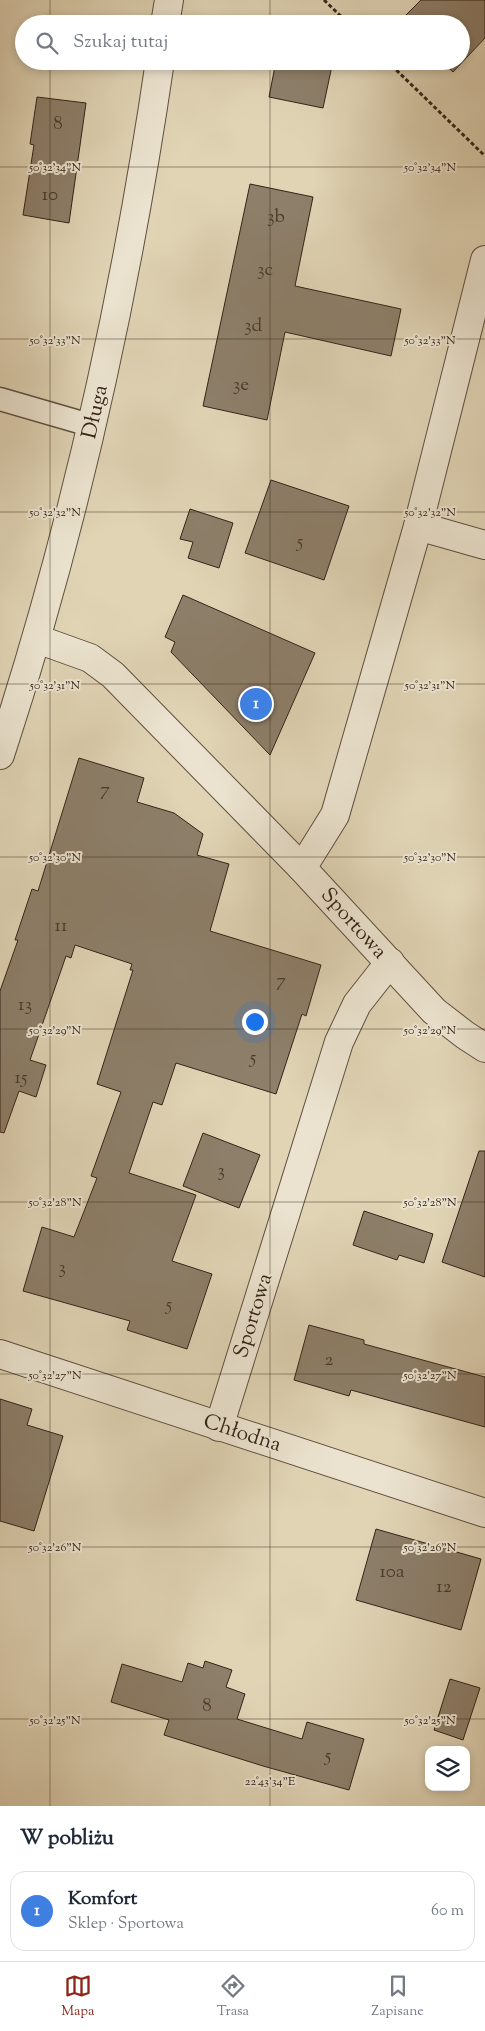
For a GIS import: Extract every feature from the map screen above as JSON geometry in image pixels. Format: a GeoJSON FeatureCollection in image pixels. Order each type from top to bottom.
{"type":"FeatureCollection","features":[{"type":"Feature","properties":{"kind":"street"},"geometry":{"type":"LineString","coordinates":[[166,15],[168,0]]}},
{"type":"Feature","properties":{"kind":"street","name":"Długa"},"geometry":{"type":"LineString","coordinates":[[0,755],[37,639],[93,426],[116,321],[158,70]]}},
{"type":"Feature","properties":{"kind":"street"},"geometry":{"type":"LineString","coordinates":[[302,868],[335,815],[418,526],[485,260]]}},
{"type":"Feature","properties":{"kind":"street"},"geometry":{"type":"LineString","coordinates":[[418,526],[485,544]]}},
{"type":"Feature","properties":{"kind":"street","name":"Sportowa"},"geometry":{"type":"LineString","coordinates":[[37,639],[101,665],[302,868],[390,962],[365,991],[348,1019],[339,1042],[219,1427]]}},
{"type":"Feature","properties":{"kind":"street"},"geometry":{"type":"LineString","coordinates":[[390,962],[434,1011],[485,1048]]}},
{"type":"Feature","properties":{"kind":"street","name":"Chłodna"},"geometry":{"type":"LineString","coordinates":[[0,1354],[485,1513]]}},
{"type":"Feature","properties":{"kind":"lane"},"geometry":{"type":"LineString","coordinates":[[0,399],[93,426]]}},
{"type":"Feature","properties":{"kind":"path"},"geometry":{"type":"LineString","coordinates":[[324,0],[339,15]]}},
{"type":"Feature","properties":{"kind":"path"},"geometry":{"type":"LineString","coordinates":[[396,70],[485,156]]}},
{"type":"Feature","properties":{"kind":"building"},"geometry":{"type":"Polygon","coordinates":[[[421,0],[485,0],[485,38],[470,54],[470,15],[406,15],[421,0]]]}},
{"type":"Feature","properties":{"kind":"building"},"geometry":{"type":"Polygon","coordinates":[[[274,70],[331,70],[323,108],[269,97],[274,70]]]}},
{"type":"Feature","properties":{"kind":"building"},"geometry":{"type":"Polygon","coordinates":[[[37,97],[86,103],[69,223],[23,215],[34,145],[30,144],[37,97]]]}},
{"type":"Feature","properties":{"kind":"building"},"geometry":{"type":"Polygon","coordinates":[[[250,184],[313,197],[295,286],[401,309],[391,356],[285,332],[267,420],[203,406],[250,184]]]}},
{"type":"Feature","properties":{"kind":"building"},"geometry":{"type":"Polygon","coordinates":[[[271,480],[349,506],[324,580],[245,553],[271,480]]]}},
{"type":"Feature","properties":{"kind":"building"},"geometry":{"type":"Polygon","coordinates":[[[190,509],[233,523],[219,568],[188,558],[193,542],[180,539],[190,509]]]}},
{"type":"Feature","properties":{"kind":"building"},"geometry":{"type":"Polygon","coordinates":[[[183,595],[315,653],[270,755],[171,652],[175,642],[165,637],[183,595]]]}},
{"type":"Feature","properties":{"kind":"building"},"geometry":{"type":"Polygon","coordinates":[[[79,758],[144,778],[137,802],[174,813],[203,834],[197,855],[229,864],[210,931],[321,965],[306,1016],[302,1014],[276,1094],[176,1063],[162,1105],[153,1102],[129,1173],[196,1195],[172,1261],[212,1274],[187,1349],[127,1330],[130,1321],[23,1291],[42,1227],[74,1237],[97,1178],[91,1176],[121,1092],[97,1084],[133,970],[130,970],[132,964],[75,945],[71,958],[66,956],[30,1060],[46,1065],[36,1097],[19,1091],[4,1133],[0,1132],[0,991],[18,940],[15,940],[32,889],[38,891],[79,758]]]}},
{"type":"Feature","properties":{"kind":"building"},"geometry":{"type":"Polygon","coordinates":[[[203,1133],[260,1155],[239,1208],[183,1186],[203,1133]]]}},
{"type":"Feature","properties":{"kind":"building"},"geometry":{"type":"Polygon","coordinates":[[[479,1151],[485,1151],[485,1277],[442,1262],[479,1151]]]}},
{"type":"Feature","properties":{"kind":"building"},"geometry":{"type":"Polygon","coordinates":[[[364,1211],[433,1234],[424,1263],[399,1255],[397,1260],[353,1245],[364,1211]]]}},
{"type":"Feature","properties":{"kind":"building"},"geometry":{"type":"Polygon","coordinates":[[[309,1325],[364,1340],[364,1344],[485,1377],[485,1427],[351,1390],[349,1396],[294,1380],[309,1325]]]}},
{"type":"Feature","properties":{"kind":"building"},"geometry":{"type":"Polygon","coordinates":[[[0,1399],[32,1409],[27,1425],[63,1436],[34,1531],[0,1521],[0,1399]]]}},
{"type":"Feature","properties":{"kind":"building"},"geometry":{"type":"Polygon","coordinates":[[[376,1529],[481,1559],[461,1630],[356,1600],[376,1529]]]}},
{"type":"Feature","properties":{"kind":"building"},"geometry":{"type":"Polygon","coordinates":[[[205,1661],[232,1670],[226,1687],[245,1694],[237,1719],[302,1739],[307,1722],[364,1739],[349,1790],[263,1766],[164,1735],[169,1720],[111,1702],[122,1664],[182,1682],[188,1663],[203,1668],[205,1661]]]}},
{"type":"Feature","properties":{"kind":"building"},"geometry":{"type":"Polygon","coordinates":[[[450,1679],[480,1688],[463,1740],[434,1730],[450,1679]]]}},
{"type":"Feature","properties":{"kind":"place","name":"Komfort"},"geometry":{"type":"Point","coordinates":[256,704]}}]}
